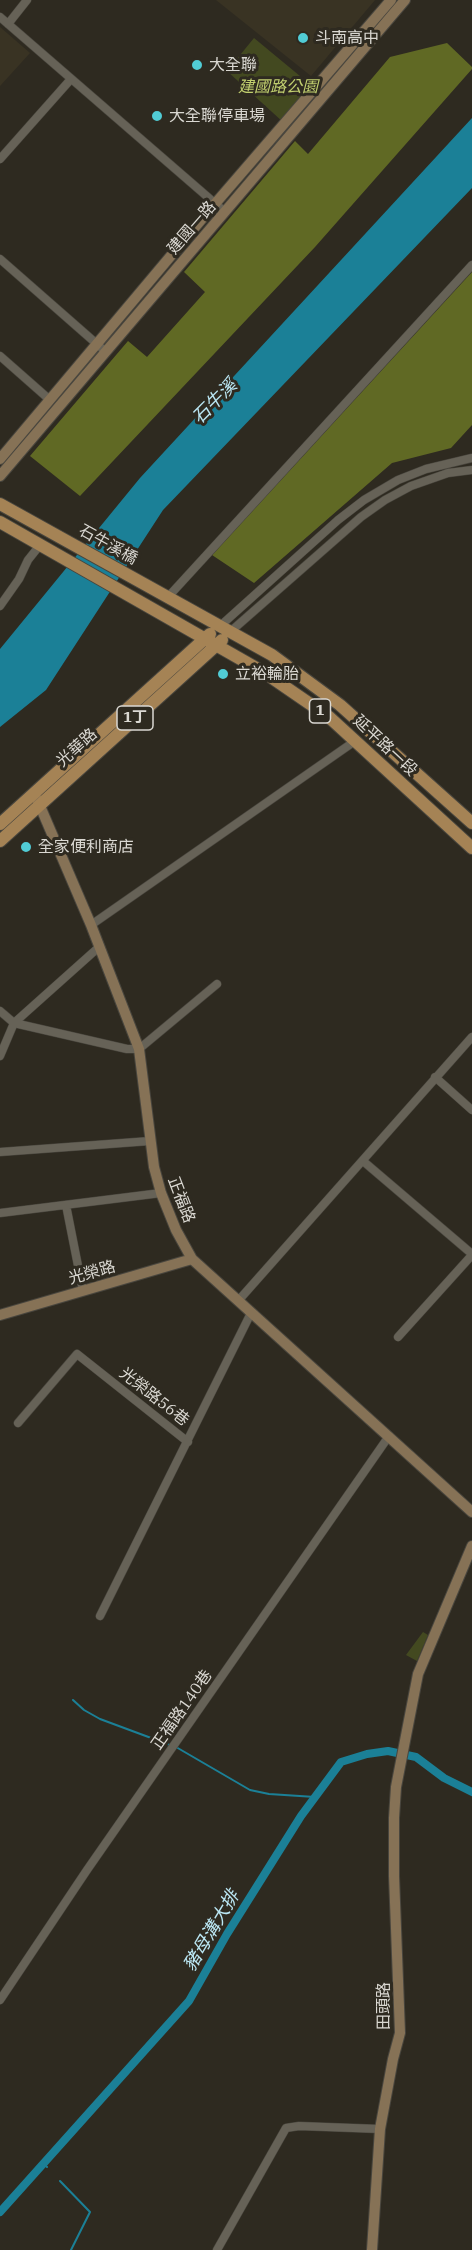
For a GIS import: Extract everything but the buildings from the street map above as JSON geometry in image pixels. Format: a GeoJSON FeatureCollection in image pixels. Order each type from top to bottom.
{"type":"FeatureCollection","features":[{"type":"Feature","properties":{"kind":"main road","name":"石牛溪橋"},"geometry":{"type":"LineString","coordinates":[[0,504],[155,590]]}},
{"type":"Feature","properties":{"kind":"main road","name":"1"},"geometry":{"type":"LineString","coordinates":[[0,522],[38,544]]}},
{"type":"Feature","properties":{"kind":"main road","name":"石牛溪橋"},"geometry":{"type":"LineString","coordinates":[[38,544],[145,604]]}},
{"type":"Feature","properties":{"kind":"main road","name":"延平路一段"},"geometry":{"type":"LineString","coordinates":[[155,590],[272,655],[303,676],[365,726],[472,823]]}},
{"type":"Feature","properties":{"kind":"main road","name":"延平路一段"},"geometry":{"type":"LineString","coordinates":[[145,604],[265,673],[329,717],[472,848]]}},
{"type":"Feature","properties":{"kind":"main road","name":"光華路"},"geometry":{"type":"LineString","coordinates":[[0,841],[37,799],[224,630]]}},
{"type":"Feature","properties":{"kind":"main road"},"geometry":{"type":"LineString","coordinates":[[410,792],[423,778]]}},
{"type":"Feature","properties":{"kind":"main road","name":"光華路"},"geometry":{"type":"LineString","coordinates":[[0,824],[37,799]]}},
{"type":"Feature","properties":{"kind":"street"},"geometry":{"type":"LineString","coordinates":[[8,24],[27,0]]}},
{"type":"Feature","properties":{"kind":"street","name":"建國一路"},"geometry":{"type":"LineString","coordinates":[[0,476],[215,204],[391,0]]}},
{"type":"Feature","properties":{"kind":"street","name":"建國一路"},"geometry":{"type":"LineString","coordinates":[[0,459],[50,400],[102,348],[225,212],[405,0]]}},
{"type":"Feature","properties":{"kind":"street"},"geometry":{"type":"LineString","coordinates":[[0,17],[225,212]]}},
{"type":"Feature","properties":{"kind":"street"},"geometry":{"type":"LineString","coordinates":[[0,159],[71,79]]}},
{"type":"Feature","properties":{"kind":"street"},"geometry":{"type":"LineString","coordinates":[[0,259],[102,348]]}},
{"type":"Feature","properties":{"kind":"street"},"geometry":{"type":"LineString","coordinates":[[168,597],[472,265]]}},
{"type":"Feature","properties":{"kind":"street"},"geometry":{"type":"LineString","coordinates":[[0,356],[50,400]]}},
{"type":"Feature","properties":{"kind":"street"},"geometry":{"type":"LineString","coordinates":[[224,630],[338,520],[364,500],[398,480],[426,469],[472,458]]}},
{"type":"Feature","properties":{"kind":"street"},"geometry":{"type":"LineString","coordinates":[[224,630],[361,517],[385,500],[411,486],[448,473],[472,470]]}},
{"type":"Feature","properties":{"kind":"street"},"geometry":{"type":"LineString","coordinates":[[0,606],[19,579],[38,544]]}},
{"type":"Feature","properties":{"kind":"street"},"geometry":{"type":"LineString","coordinates":[[91,925],[355,741]]}},
{"type":"Feature","properties":{"kind":"street","name":"正福路"},"geometry":{"type":"LineString","coordinates":[[37,799],[91,925],[139,1049],[150,1141],[161,1193],[176,1230],[192,1259],[472,1512]]}},
{"type":"Feature","properties":{"kind":"street"},"geometry":{"type":"LineString","coordinates":[[0,1056],[14,1023],[99,947]]}},
{"type":"Feature","properties":{"kind":"street"},"geometry":{"type":"LineString","coordinates":[[0,1011],[14,1023],[127,1049],[139,1049],[217,984]]}},
{"type":"Feature","properties":{"kind":"street"},"geometry":{"type":"LineString","coordinates":[[238,1301],[472,1036]]}},
{"type":"Feature","properties":{"kind":"street"},"geometry":{"type":"LineString","coordinates":[[435,1077],[472,1110]]}},
{"type":"Feature","properties":{"kind":"street"},"geometry":{"type":"LineString","coordinates":[[0,1152],[150,1141]]}},
{"type":"Feature","properties":{"kind":"street"},"geometry":{"type":"LineString","coordinates":[[363,1161],[472,1255],[398,1338]]}},
{"type":"Feature","properties":{"kind":"street"},"geometry":{"type":"LineString","coordinates":[[0,1213],[161,1193]]}},
{"type":"Feature","properties":{"kind":"street"},"geometry":{"type":"LineString","coordinates":[[66,1205],[83,1291]]}},
{"type":"Feature","properties":{"kind":"street","name":"光榮路"},"geometry":{"type":"LineString","coordinates":[[0,1315],[192,1259]]}},
{"type":"Feature","properties":{"kind":"street"},"geometry":{"type":"LineString","coordinates":[[188,1442],[250,1313]]}},
{"type":"Feature","properties":{"kind":"street","name":"光榮路56巷"},"geometry":{"type":"LineString","coordinates":[[18,1423],[77,1354],[188,1442],[100,1616]]}},
{"type":"Feature","properties":{"kind":"street","name":"正福路140巷"},"geometry":{"type":"LineString","coordinates":[[0,2000],[87,1870],[389,1436]]}},
{"type":"Feature","properties":{"kind":"street","name":"田頭路"},"geometry":{"type":"LineString","coordinates":[[372,2250],[380,2129],[400,2032],[394,1818],[401,1760],[418,1674],[472,1546]]}},
{"type":"Feature","properties":{"kind":"street"},"geometry":{"type":"LineString","coordinates":[[217,2250],[286,2128],[299,2126],[380,2129]]}},
{"type":"Feature","properties":{"kind":"shaded area","name":"斗南高中"},"geometry":{"type":"Polygon","coordinates":[[[216,0],[375,0],[311,76],[216,0]]]}},
{"type":"Feature","properties":{"kind":"shaded area"},"geometry":{"type":"Polygon","coordinates":[[[0,27],[30,53],[0,86],[0,27]]]}},
{"type":"Feature","properties":{"kind":"green space","name":"建國路公園"},"geometry":{"type":"Polygon","coordinates":[[[254,38],[312,86],[283,122],[227,71],[254,38]]]}},
{"type":"Feature","properties":{"kind":"green space"},"geometry":{"type":"Polygon","coordinates":[[[447,43],[472,69],[315,247],[80,496],[30,456],[128,341],[147,357],[205,292],[184,272],[295,141],[308,154],[390,57],[447,43]]]}},
{"type":"Feature","properties":{"kind":"green space"},"geometry":{"type":"Polygon","coordinates":[[[472,272],[472,425],[451,448],[392,463],[254,583],[212,555],[472,272]]]}},
{"type":"Feature","properties":{"kind":"green space"},"geometry":{"type":"Polygon","coordinates":[[[423,1632],[428,1635],[417,1661],[406,1655],[423,1632]]]}},
{"type":"Feature","properties":{"kind":"water","name":"石牛溪"},"geometry":{"type":"Polygon","coordinates":[[[472,118],[472,188],[163,510],[46,690],[0,727],[0,649],[140,478],[472,118]]]}},
{"type":"Feature","properties":{"kind":"waterway"},"geometry":{"type":"LineString","coordinates":[[73,1700],[84,1710],[100,1719],[170,1745]]}},
{"type":"Feature","properties":{"kind":"waterway"},"geometry":{"type":"LineString","coordinates":[[176,1747],[250,1790],[269,1794],[315,1797]]}},
{"type":"Feature","properties":{"kind":"waterway","name":"豬母溝大排"},"geometry":{"type":"LineString","coordinates":[[0,2212],[189,2001],[227,1934],[301,1816],[341,1762],[367,1754],[388,1751],[416,1757],[444,1778],[472,1792]]}},
{"type":"Feature","properties":{"kind":"waterway","name":"豬母溝大排"},"geometry":{"type":"LineString","coordinates":[[43,2163],[47,2167]]}},
{"type":"Feature","properties":{"kind":"waterway"},"geometry":{"type":"LineString","coordinates":[[60,2181],[90,2212],[71,2250]]}},
{"type":"Feature","properties":{"kind":"place","name":"斗南高中"},"geometry":{"type":"Point","coordinates":[303,38]}},
{"type":"Feature","properties":{"kind":"place","name":"大全聯"},"geometry":{"type":"Point","coordinates":[197,65]}},
{"type":"Feature","properties":{"kind":"place","name":"大全聯停車場"},"geometry":{"type":"Point","coordinates":[157,116]}},
{"type":"Feature","properties":{"kind":"place","name":"立裕輪胎"},"geometry":{"type":"Point","coordinates":[223,674]}},
{"type":"Feature","properties":{"kind":"place","name":"全家便利商店"},"geometry":{"type":"Point","coordinates":[26,847]}}]}
